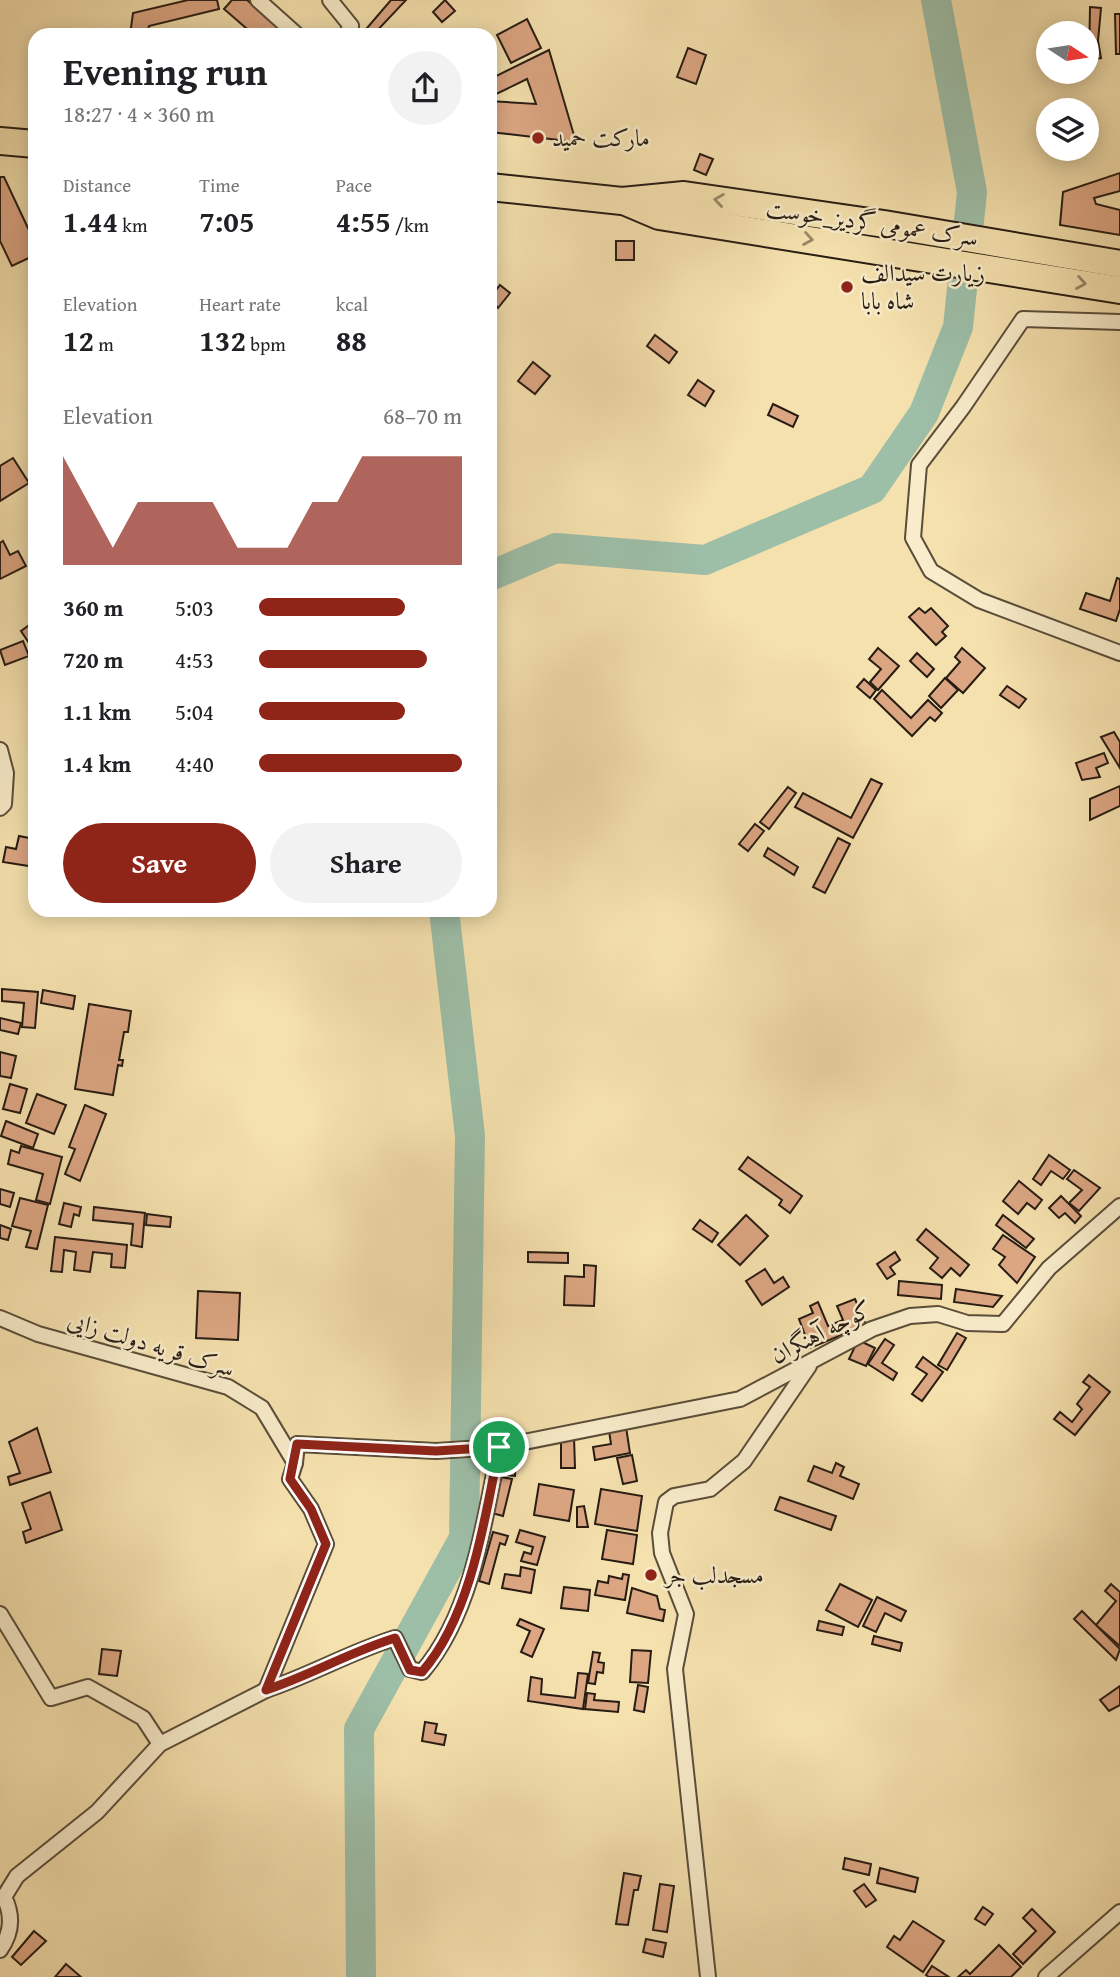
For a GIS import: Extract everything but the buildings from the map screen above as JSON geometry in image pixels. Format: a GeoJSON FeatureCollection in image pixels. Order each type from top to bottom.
{"type":"FeatureCollection","features":[{"type":"Feature","properties":{"kind":"highway"},"geometry":{"type":"LineString","coordinates":[[0,141],[28,143]]}},
{"type":"Feature","properties":{"kind":"highway","name":"سرک عمومی گردیز_خوست"},"geometry":{"type":"LineString","coordinates":[[497,188],[622,201],[684,195],[884,223],[1120,264]]}},
{"type":"Feature","properties":{"kind":"highway","name":"سرک عمومی گردیز_خوست"},"geometry":{"type":"LineString","coordinates":[[622,201],[659,216],[1120,290]]}},
{"type":"Feature","properties":{"kind":"street"},"geometry":{"type":"LineString","coordinates":[[258,0],[289,28]]}},
{"type":"Feature","properties":{"kind":"street"},"geometry":{"type":"LineString","coordinates":[[330,0],[350,28]]}},
{"type":"Feature","properties":{"kind":"street"},"geometry":{"type":"LineString","coordinates":[[1120,323],[1023,319],[963,407],[919,465],[913,538],[931,571],[979,600],[1120,653]]}},
{"type":"Feature","properties":{"kind":"street"},"geometry":{"type":"LineString","coordinates":[[0,750],[6,773],[4,804],[0,808]]}},
{"type":"Feature","properties":{"kind":"street","name":"کوچه آهنگران"},"geometry":{"type":"LineString","coordinates":[[295,1463],[297,1444],[436,1451],[499,1447],[740,1399],[872,1329],[910,1316],[938,1314],[967,1323],[1003,1324],[1049,1268],[1120,1206]]}},
{"type":"Feature","properties":{"kind":"street","name":"سرک قریه دولت زایی"},"geometry":{"type":"LineString","coordinates":[[0,1318],[38,1334],[228,1387],[262,1408],[295,1463],[290,1479],[311,1509],[326,1544],[266,1690]]}},
{"type":"Feature","properties":{"kind":"street"},"geometry":{"type":"LineString","coordinates":[[708,1977],[675,1669],[686,1614],[662,1553],[660,1533],[666,1502],[674,1496],[710,1489],[744,1461],[812,1363]]}},
{"type":"Feature","properties":{"kind":"street"},"geometry":{"type":"LineString","coordinates":[[0,1950],[8,1938],[11,1912],[2,1897],[16,1876],[97,1812],[160,1744],[266,1690],[303,1678],[347,1654],[395,1638],[410,1670],[422,1672],[435,1657],[463,1602],[499,1447]]}},
{"type":"Feature","properties":{"kind":"street"},"geometry":{"type":"LineString","coordinates":[[0,1614],[51,1698],[88,1687],[143,1718],[160,1744]]}},
{"type":"Feature","properties":{"kind":"street"},"geometry":{"type":"LineString","coordinates":[[1046,1977],[1120,1912]]}},
{"type":"Feature","properties":{"kind":"waterway"},"geometry":{"type":"LineString","coordinates":[[497,573],[556,548],[705,560],[872,489],[924,413],[958,327],[972,192],[936,0]]}},
{"type":"Feature","properties":{"kind":"waterway"},"geometry":{"type":"LineString","coordinates":[[361,1977],[359,1729],[464,1538],[470,1136],[445,917]]}},
{"type":"Feature","properties":{"kind":"place","name":"مارکت حمید"},"geometry":{"type":"Point","coordinates":[538,138]}},
{"type":"Feature","properties":{"kind":"place","name":"زیارت سیدالف شاه بابا"},"geometry":{"type":"Point","coordinates":[847,287]}},
{"type":"Feature","properties":{"kind":"place","name":"مسجدلب جر"},"geometry":{"type":"Point","coordinates":[651,1575]}},
{"type":"Feature","properties":{"kind":"route"},"geometry":{"type":"LineString","coordinates":[[297,1444],[436,1451],[499,1447],[463,1602],[435,1657],[422,1672],[410,1670],[395,1638],[347,1654],[303,1678],[266,1690],[326,1544],[311,1509],[290,1479],[297,1444]]}}]}
